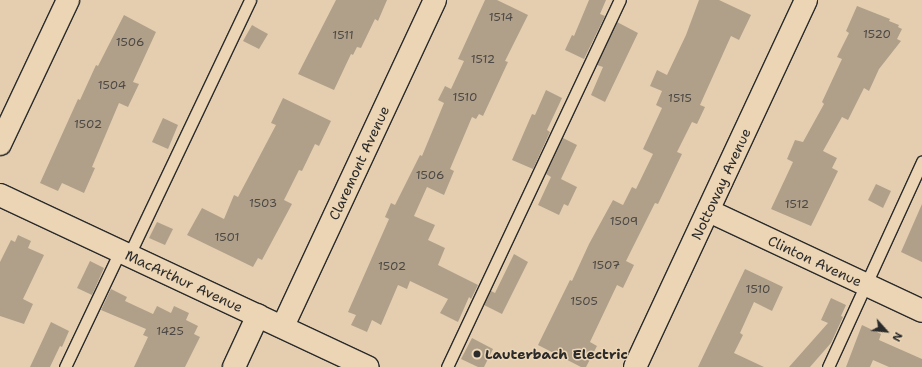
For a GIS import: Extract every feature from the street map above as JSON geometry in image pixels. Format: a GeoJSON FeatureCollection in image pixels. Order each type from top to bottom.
{"type":"FeatureCollection","features":[{"type":"Feature","properties":{"kind":"street"},"geometry":{"type":"LineString","coordinates":[[0,144],[68,0]]}},
{"type":"Feature","properties":{"kind":"street","name":"Claremont Avenue"},"geometry":{"type":"LineString","coordinates":[[282,326],[435,0]]}},
{"type":"Feature","properties":{"kind":"street","name":"Nottoway Avenue"},"geometry":{"type":"LineString","coordinates":[[635,367],[806,0]]}},
{"type":"Feature","properties":{"kind":"street","name":"MacArthur Avenue"},"geometry":{"type":"LineString","coordinates":[[0,195],[368,367]]}},
{"type":"Feature","properties":{"kind":"street","name":"Clinton Avenue"},"geometry":{"type":"LineString","coordinates":[[709,211],[922,311]]}},
{"type":"Feature","properties":{"kind":"street"},"geometry":{"type":"LineString","coordinates":[[234,367],[258,315]]}},
{"type":"Feature","properties":{"kind":"lane"},"geometry":{"type":"LineString","coordinates":[[65,367],[125,253],[250,0]]}},
{"type":"Feature","properties":{"kind":"lane"},"geometry":{"type":"LineString","coordinates":[[447,367],[620,0]]}},
{"type":"Feature","properties":{"kind":"lane"},"geometry":{"type":"LineString","coordinates":[[828,367],[922,162]]}},
{"type":"Feature","properties":{"kind":"building"},"geometry":{"type":"Polygon","coordinates":[[[336,0],[387,0],[378,21],[375,19],[361,48],[357,47],[353,55],[351,54],[334,90],[298,74],[336,0]]]}},
{"type":"Feature","properties":{"kind":"building"},"geometry":{"type":"Polygon","coordinates":[[[485,0],[497,0],[528,15],[505,61],[508,62],[483,116],[479,114],[476,119],[472,117],[450,169],[454,171],[444,195],[427,187],[414,216],[435,225],[428,240],[445,248],[438,265],[478,285],[471,299],[469,297],[458,322],[440,313],[448,299],[410,281],[407,289],[398,285],[381,325],[372,320],[367,332],[351,325],[356,315],[348,312],[389,219],[385,217],[391,203],[395,205],[420,155],[422,156],[444,103],[438,100],[445,86],[451,89],[464,61],[458,59],[485,0]]]}},
{"type":"Feature","properties":{"kind":"building"},"geometry":{"type":"Polygon","coordinates":[[[589,0],[606,0],[600,14],[605,16],[584,59],[565,50],[572,35],[574,36],[589,0]]]}},
{"type":"Feature","properties":{"kind":"building"},"geometry":{"type":"Polygon","coordinates":[[[699,0],[719,0],[751,15],[739,40],[731,36],[700,105],[705,107],[697,124],[692,122],[677,152],[682,154],[658,204],[655,203],[626,261],[634,265],[623,288],[617,285],[590,342],[597,346],[586,367],[581,367],[538,345],[570,280],[572,281],[589,244],[613,200],[623,205],[632,187],[636,189],[653,154],[643,149],[662,108],[656,105],[662,91],[650,86],[657,70],[667,75],[686,35],[699,0]]]}},
{"type":"Feature","properties":{"kind":"building"},"geometry":{"type":"Polygon","coordinates":[[[857,6],[890,19],[889,21],[899,25],[898,27],[902,29],[897,39],[901,41],[879,69],[869,91],[864,88],[848,120],[842,117],[823,151],[837,158],[832,168],[838,171],[811,226],[771,209],[793,162],[787,159],[795,140],[803,142],[824,104],[822,102],[842,59],[837,57],[849,33],[846,31],[857,6]]]}},
{"type":"Feature","properties":{"kind":"building"},"geometry":{"type":"Polygon","coordinates":[[[124,15],[156,32],[133,82],[139,84],[128,107],[119,103],[92,167],[95,168],[84,193],[62,183],[58,191],[40,183],[78,99],[80,100],[96,65],[98,66],[124,15]]]}},
{"type":"Feature","properties":{"kind":"building"},"geometry":{"type":"Polygon","coordinates":[[[617,22],[638,33],[605,102],[591,95],[603,67],[597,65],[617,22]]]}},
{"type":"Feature","properties":{"kind":"building"},"geometry":{"type":"Polygon","coordinates":[[[252,25],[268,34],[259,49],[243,41],[252,25]]]}},
{"type":"Feature","properties":{"kind":"building"},"geometry":{"type":"Polygon","coordinates":[[[546,90],[562,98],[547,130],[550,132],[533,169],[512,160],[532,114],[535,115],[546,90]]]}},
{"type":"Feature","properties":{"kind":"building"},"geometry":{"type":"Polygon","coordinates":[[[283,98],[331,121],[319,146],[315,144],[302,171],[299,170],[284,200],[292,204],[262,260],[258,258],[253,267],[187,235],[202,208],[224,219],[234,195],[238,197],[276,125],[271,123],[283,98]]]}},
{"type":"Feature","properties":{"kind":"building"},"geometry":{"type":"Polygon","coordinates":[[[163,118],[178,125],[168,149],[152,142],[163,118]]]}},
{"type":"Feature","properties":{"kind":"building"},"geometry":{"type":"Polygon","coordinates":[[[563,138],[577,145],[561,179],[577,187],[568,206],[564,204],[559,215],[538,205],[551,177],[546,174],[563,138]]]}},
{"type":"Feature","properties":{"kind":"building"},"geometry":{"type":"Polygon","coordinates":[[[876,184],[891,191],[883,208],[868,200],[876,184]]]}},
{"type":"Feature","properties":{"kind":"building"},"geometry":{"type":"Polygon","coordinates":[[[922,204],[922,262],[901,252],[922,204]]]}},
{"type":"Feature","properties":{"kind":"building"},"geometry":{"type":"Polygon","coordinates":[[[157,222],[173,229],[165,245],[149,238],[157,222]]]}},
{"type":"Feature","properties":{"kind":"building"},"geometry":{"type":"Polygon","coordinates":[[[18,235],[31,241],[28,248],[44,255],[23,299],[33,304],[24,324],[0,316],[0,262],[11,240],[15,242],[18,235]]]}},
{"type":"Feature","properties":{"kind":"building"},"geometry":{"type":"Polygon","coordinates":[[[514,254],[528,262],[502,314],[484,305],[491,291],[495,293],[514,254]]]}},
{"type":"Feature","properties":{"kind":"building"},"geometry":{"type":"Polygon","coordinates":[[[90,261],[104,268],[92,295],[77,288],[90,261]]]}},
{"type":"Feature","properties":{"kind":"building"},"geometry":{"type":"Polygon","coordinates":[[[745,269],[783,287],[772,311],[754,302],[740,333],[743,335],[734,353],[764,367],[698,367],[745,269]]]}},
{"type":"Feature","properties":{"kind":"building"},"geometry":{"type":"Polygon","coordinates":[[[111,289],[127,297],[125,301],[153,314],[157,306],[171,313],[174,306],[189,313],[186,320],[198,326],[194,334],[200,337],[185,367],[134,367],[148,337],[143,335],[146,329],[101,310],[111,289]]]}},
{"type":"Feature","properties":{"kind":"building"},"geometry":{"type":"Polygon","coordinates":[[[831,298],[846,305],[841,316],[843,317],[831,343],[810,367],[789,367],[828,323],[821,320],[831,298]]]}},
{"type":"Feature","properties":{"kind":"building"},"geometry":{"type":"Polygon","coordinates":[[[51,322],[69,331],[62,347],[60,346],[50,367],[30,367],[51,322]]]}},
{"type":"Feature","properties":{"kind":"building"},"geometry":{"type":"Polygon","coordinates":[[[862,325],[881,334],[879,340],[922,359],[922,367],[889,367],[873,360],[870,367],[846,367],[862,325]]]}},
{"type":"Feature","properties":{"kind":"building","name":"Lauterbach Electric"},"geometry":{"type":"Polygon","coordinates":[[[472,338],[493,349],[484,367],[478,367],[461,359],[472,338]]]}},
{"type":"Feature","properties":{"kind":"place","name":"Lauterbach Electric"},"geometry":{"type":"Point","coordinates":[477,354]}}]}
